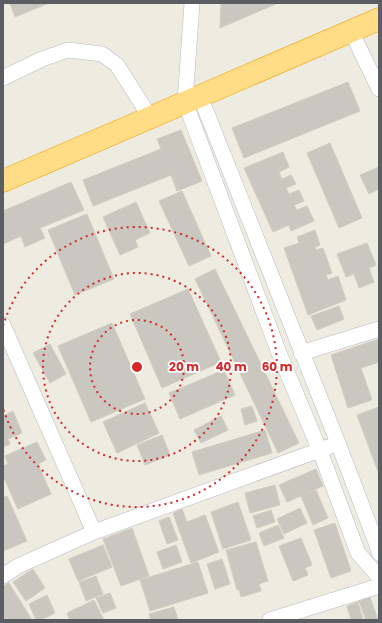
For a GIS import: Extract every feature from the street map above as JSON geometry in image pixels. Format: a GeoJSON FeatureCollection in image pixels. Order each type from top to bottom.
{"type":"FeatureCollection","features":[{"type":"Feature","properties":{"kind":"highway"},"geometry":{"type":"LineString","coordinates":[[3,181],[379,19]]}},
{"type":"Feature","properties":{"kind":"street"},"geometry":{"type":"LineString","coordinates":[[192,3],[192,99],[279,353],[320,451],[358,553],[379,576]]}},
{"type":"Feature","properties":{"kind":"street"},"geometry":{"type":"LineString","coordinates":[[352,31],[379,89]]}},
{"type":"Feature","properties":{"kind":"street"},"geometry":{"type":"LineString","coordinates":[[3,78],[42,59],[68,50],[102,54],[117,65],[150,118]]}},
{"type":"Feature","properties":{"kind":"street"},"geometry":{"type":"LineString","coordinates":[[192,99],[301,353],[378,547],[358,553]]}},
{"type":"Feature","properties":{"kind":"street"},"geometry":{"type":"LineString","coordinates":[[3,325],[6,343],[94,532]]}},
{"type":"Feature","properties":{"kind":"street"},"geometry":{"type":"LineString","coordinates":[[301,353],[379,329]]}},
{"type":"Feature","properties":{"kind":"street"},"geometry":{"type":"LineString","coordinates":[[3,576],[18,566],[94,532],[320,451],[338,443]]}},
{"type":"Feature","properties":{"kind":"street"},"geometry":{"type":"LineString","coordinates":[[270,620],[379,586]]}},
{"type":"Feature","properties":{"kind":"building"},"geometry":{"type":"Polygon","coordinates":[[[10,3],[49,3],[15,17],[10,3]]]}},
{"type":"Feature","properties":{"kind":"building"},"geometry":{"type":"Polygon","coordinates":[[[221,3],[278,3],[220,28],[221,3]]]}},
{"type":"Feature","properties":{"kind":"building"},"geometry":{"type":"Polygon","coordinates":[[[348,82],[360,111],[244,158],[232,128],[348,82]]]}},
{"type":"Feature","properties":{"kind":"building"},"geometry":{"type":"Polygon","coordinates":[[[181,130],[202,181],[177,191],[171,175],[93,206],[83,180],[161,149],[157,139],[181,130]]]}},
{"type":"Feature","properties":{"kind":"building"},"geometry":{"type":"Polygon","coordinates":[[[330,143],[362,218],[339,228],[307,153],[330,143]]]}},
{"type":"Feature","properties":{"kind":"building"},"geometry":{"type":"Polygon","coordinates":[[[283,152],[289,167],[279,172],[282,179],[291,175],[296,184],[286,188],[289,194],[299,190],[304,201],[294,205],[297,210],[307,206],[314,221],[291,231],[289,225],[273,232],[244,168],[283,152]]]}},
{"type":"Feature","properties":{"kind":"building"},"geometry":{"type":"Polygon","coordinates":[[[379,167],[379,189],[369,194],[360,175],[379,167]]]}},
{"type":"Feature","properties":{"kind":"building"},"geometry":{"type":"Polygon","coordinates":[[[71,182],[84,210],[40,228],[45,238],[25,247],[21,236],[3,244],[3,211],[71,182]]]}},
{"type":"Feature","properties":{"kind":"building"},"geometry":{"type":"Polygon","coordinates":[[[182,191],[211,256],[189,266],[159,201],[182,191]]]}},
{"type":"Feature","properties":{"kind":"building"},"geometry":{"type":"Polygon","coordinates":[[[136,202],[150,233],[135,240],[138,247],[120,255],[103,217],[136,202]]]}},
{"type":"Feature","properties":{"kind":"building"},"geometry":{"type":"Polygon","coordinates":[[[87,214],[114,279],[75,295],[48,230],[87,214]]]}},
{"type":"Feature","properties":{"kind":"building"},"geometry":{"type":"Polygon","coordinates":[[[315,230],[320,245],[315,247],[316,250],[323,248],[332,273],[326,275],[328,280],[338,276],[346,300],[308,315],[284,248],[299,243],[297,237],[315,230]]]}},
{"type":"Feature","properties":{"kind":"building"},"geometry":{"type":"Polygon","coordinates":[[[367,243],[376,265],[369,268],[374,282],[359,288],[354,274],[346,277],[337,254],[367,243]]]}},
{"type":"Feature","properties":{"kind":"building"},"geometry":{"type":"Polygon","coordinates":[[[215,269],[299,443],[278,453],[195,279],[215,269]]]}},
{"type":"Feature","properties":{"kind":"building"},"geometry":{"type":"Polygon","coordinates":[[[188,289],[221,362],[162,388],[130,314],[188,289]]]}},
{"type":"Feature","properties":{"kind":"building"},"geometry":{"type":"Polygon","coordinates":[[[339,306],[344,319],[317,330],[311,316],[339,306]]]}},
{"type":"Feature","properties":{"kind":"building"},"geometry":{"type":"Polygon","coordinates":[[[112,323],[145,399],[91,422],[58,346],[112,323]]]}},
{"type":"Feature","properties":{"kind":"building"},"geometry":{"type":"Polygon","coordinates":[[[379,339],[379,362],[361,368],[372,400],[348,408],[331,355],[379,339]]]}},
{"type":"Feature","properties":{"kind":"building"},"geometry":{"type":"Polygon","coordinates":[[[50,344],[66,374],[50,383],[33,353],[50,344]]]}},
{"type":"Feature","properties":{"kind":"building"},"geometry":{"type":"Polygon","coordinates":[[[224,370],[235,395],[180,419],[169,393],[224,370]]]}},
{"type":"Feature","properties":{"kind":"building"},"geometry":{"type":"Polygon","coordinates":[[[145,403],[159,433],[117,453],[103,422],[145,403]]]}},
{"type":"Feature","properties":{"kind":"building"},"geometry":{"type":"Polygon","coordinates":[[[252,406],[257,421],[245,425],[241,409],[252,406]]]}},
{"type":"Feature","properties":{"kind":"building"},"geometry":{"type":"Polygon","coordinates":[[[379,407],[379,474],[357,415],[379,407]]]}},
{"type":"Feature","properties":{"kind":"building"},"geometry":{"type":"Polygon","coordinates":[[[13,411],[22,433],[8,439],[10,444],[3,447],[3,416],[13,411]]]}},
{"type":"Feature","properties":{"kind":"building"},"geometry":{"type":"Polygon","coordinates":[[[221,416],[228,430],[201,443],[194,430],[221,416]]]}},
{"type":"Feature","properties":{"kind":"building"},"geometry":{"type":"Polygon","coordinates":[[[265,430],[272,453],[199,475],[192,452],[265,430]]]}},
{"type":"Feature","properties":{"kind":"building"},"geometry":{"type":"Polygon","coordinates":[[[162,435],[170,455],[145,465],[137,445],[162,435]]]}},
{"type":"Feature","properties":{"kind":"building"},"geometry":{"type":"Polygon","coordinates":[[[37,442],[46,460],[38,464],[51,494],[18,509],[3,476],[3,466],[8,464],[5,456],[37,442]]]}},
{"type":"Feature","properties":{"kind":"building"},"geometry":{"type":"Polygon","coordinates":[[[316,469],[323,486],[287,502],[279,485],[316,469]]]}},
{"type":"Feature","properties":{"kind":"building"},"geometry":{"type":"Polygon","coordinates":[[[275,485],[280,505],[250,513],[245,493],[275,485]]]}},
{"type":"Feature","properties":{"kind":"building"},"geometry":{"type":"Polygon","coordinates":[[[316,490],[328,518],[313,525],[301,496],[316,490]]]}},
{"type":"Feature","properties":{"kind":"building"},"geometry":{"type":"Polygon","coordinates":[[[7,496],[27,541],[3,551],[3,498],[7,496]]]}},
{"type":"Feature","properties":{"kind":"building"},"geometry":{"type":"Polygon","coordinates":[[[238,502],[251,540],[223,549],[211,512],[238,502]]]}},
{"type":"Feature","properties":{"kind":"building"},"geometry":{"type":"Polygon","coordinates":[[[300,508],[307,523],[284,534],[277,519],[300,508]]]}},
{"type":"Feature","properties":{"kind":"building"},"geometry":{"type":"Polygon","coordinates":[[[182,509],[187,522],[205,515],[219,552],[191,563],[173,513],[182,509]]]}},
{"type":"Feature","properties":{"kind":"building"},"geometry":{"type":"Polygon","coordinates":[[[271,510],[275,522],[257,528],[253,516],[271,510]]]}},
{"type":"Feature","properties":{"kind":"building"},"geometry":{"type":"Polygon","coordinates":[[[169,517],[178,540],[167,544],[159,521],[169,517]]]}},
{"type":"Feature","properties":{"kind":"building"},"geometry":{"type":"Polygon","coordinates":[[[335,523],[351,571],[331,578],[314,530],[335,523]]]}},
{"type":"Feature","properties":{"kind":"building"},"geometry":{"type":"Polygon","coordinates":[[[278,525],[284,538],[264,546],[259,533],[278,525]]]}},
{"type":"Feature","properties":{"kind":"building"},"geometry":{"type":"Polygon","coordinates":[[[132,528],[149,576],[121,586],[103,539],[132,528]]]}},
{"type":"Feature","properties":{"kind":"building"},"geometry":{"type":"Polygon","coordinates":[[[301,538],[312,565],[305,568],[308,575],[293,581],[279,546],[301,538]]]}},
{"type":"Feature","properties":{"kind":"building"},"geometry":{"type":"Polygon","coordinates":[[[256,542],[268,581],[259,584],[261,591],[241,597],[239,589],[237,590],[226,550],[256,542]]]}},
{"type":"Feature","properties":{"kind":"building"},"geometry":{"type":"Polygon","coordinates":[[[103,545],[112,567],[78,581],[69,559],[103,545]]]}},
{"type":"Feature","properties":{"kind":"building"},"geometry":{"type":"Polygon","coordinates":[[[176,545],[182,562],[163,569],[157,552],[176,545]]]}},
{"type":"Feature","properties":{"kind":"building"},"geometry":{"type":"Polygon","coordinates":[[[222,559],[230,584],[215,589],[207,564],[222,559]]]}},
{"type":"Feature","properties":{"kind":"building"},"geometry":{"type":"Polygon","coordinates":[[[198,562],[208,593],[150,611],[140,580],[198,562]]]}},
{"type":"Feature","properties":{"kind":"building"},"geometry":{"type":"Polygon","coordinates":[[[33,569],[45,588],[26,601],[13,582],[33,569]]]}},
{"type":"Feature","properties":{"kind":"building"},"geometry":{"type":"Polygon","coordinates":[[[96,576],[103,594],[86,601],[79,582],[96,576]]]}},
{"type":"Feature","properties":{"kind":"building"},"geometry":{"type":"Polygon","coordinates":[[[9,583],[32,620],[3,620],[3,586],[9,583]]]}},
{"type":"Feature","properties":{"kind":"building"},"geometry":{"type":"Polygon","coordinates":[[[110,593],[116,608],[103,613],[96,598],[110,593]]]}},
{"type":"Feature","properties":{"kind":"building"},"geometry":{"type":"Polygon","coordinates":[[[47,595],[55,613],[41,620],[36,620],[29,604],[47,595]]]}},
{"type":"Feature","properties":{"kind":"building"},"geometry":{"type":"Polygon","coordinates":[[[370,597],[378,620],[366,620],[359,601],[370,597]]]}},
{"type":"Feature","properties":{"kind":"building"},"geometry":{"type":"Polygon","coordinates":[[[94,600],[104,620],[70,620],[67,613],[94,600]]]}},
{"type":"Feature","properties":{"kind":"building"},"geometry":{"type":"Polygon","coordinates":[[[358,602],[363,620],[351,620],[347,606],[358,602]]]}},
{"type":"Feature","properties":{"kind":"building"},"geometry":{"type":"Polygon","coordinates":[[[174,607],[178,620],[151,620],[149,614],[174,607]]]}}]}
